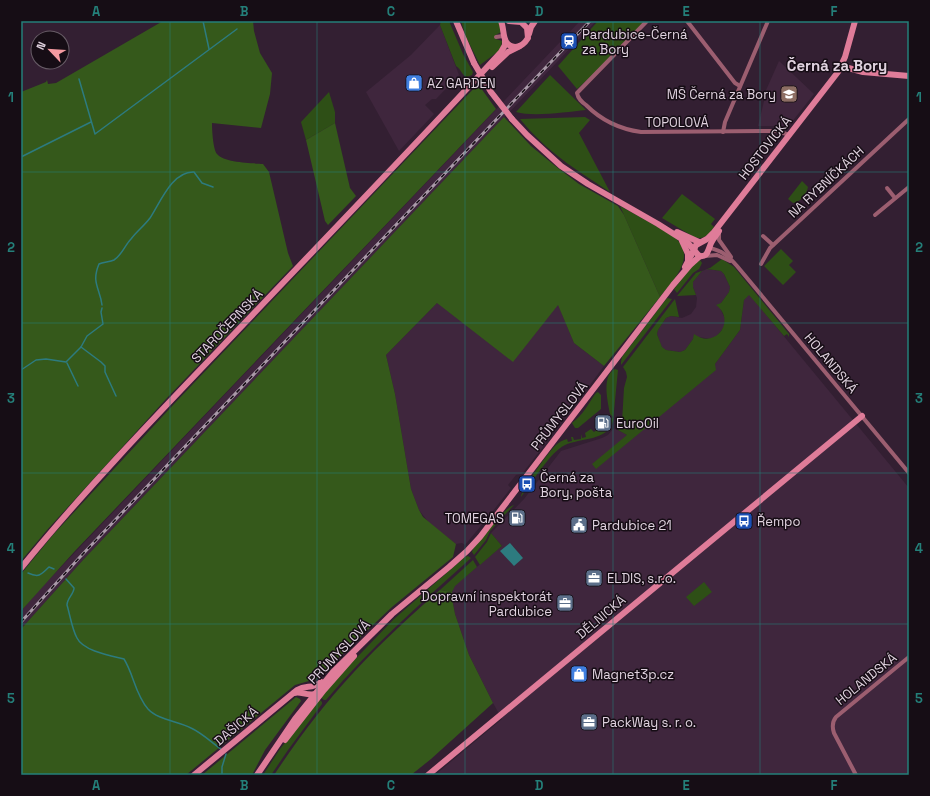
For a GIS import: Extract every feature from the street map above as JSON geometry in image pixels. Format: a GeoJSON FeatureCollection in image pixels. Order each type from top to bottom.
{"type":"FeatureCollection","features":[{"type":"Feature","properties":{"kind":"main road"},"geometry":{"type":"LineString","coordinates":[[456,21],[474,63],[491,92],[512,119],[527,135],[561,166],[588,184],[677,236],[688,243],[696,254],[703,256]]}},
{"type":"Feature","properties":{"kind":"main road"},"geometry":{"type":"LineString","coordinates":[[501,21],[504,36],[512,46],[520,46],[526,42],[531,27],[535,21]]}},
{"type":"Feature","properties":{"kind":"main road"},"geometry":{"type":"LineString","coordinates":[[504,36],[506,26],[512,21],[528,21]]}},
{"type":"Feature","properties":{"kind":"main road","name":"HOSTOVICKÁ"},"geometry":{"type":"LineString","coordinates":[[694,250],[695,246],[700,242],[709,238],[841,66],[847,52],[855,21]]}},
{"type":"Feature","properties":{"kind":"main road"},"geometry":{"type":"LineString","coordinates":[[520,22],[527,28],[528,36]]}},
{"type":"Feature","properties":{"kind":"main road","name":"STAROČERNSKÁ"},"geometry":{"type":"LineString","coordinates":[[21,568],[50,533],[170,402],[501,52],[505,44],[504,36]]}},
{"type":"Feature","properties":{"kind":"main road","name":"STAROČERNSKÁ"},"geometry":{"type":"LineString","coordinates":[[453,104],[505,54],[520,46]]}},
{"type":"Feature","properties":{"kind":"main road"},"geometry":{"type":"LineString","coordinates":[[841,66],[863,72],[909,76]]}},
{"type":"Feature","properties":{"kind":"main road","name":"HOSTOVICKÁ"},"geometry":{"type":"LineString","coordinates":[[703,256],[708,253],[709,248],[719,230],[736,204]]}},
{"type":"Feature","properties":{"kind":"main road"},"geometry":{"type":"LineString","coordinates":[[658,224],[707,244],[709,248]]}},
{"type":"Feature","properties":{"kind":"main road"},"geometry":{"type":"LineString","coordinates":[[677,236],[686,247],[688,263]]}},
{"type":"Feature","properties":{"kind":"main road","name":"PRŮMYSLOVÁ"},"geometry":{"type":"LineString","coordinates":[[673,286],[688,263],[694,250]]}},
{"type":"Feature","properties":{"kind":"main road","name":"PRŮMYSLOVÁ"},"geometry":{"type":"LineString","coordinates":[[258,775],[302,718],[313,699],[333,672],[392,614],[460,557],[474,543],[673,286],[690,265],[703,256]]}},
{"type":"Feature","properties":{"kind":"main road","name":"DĚLNICKÁ"},"geometry":{"type":"LineString","coordinates":[[428,775],[862,416]]}},
{"type":"Feature","properties":{"kind":"main road","name":"PRŮMYSLOVÁ"},"geometry":{"type":"LineString","coordinates":[[258,775],[274,748],[307,704],[324,690],[384,624],[430,582]]}},
{"type":"Feature","properties":{"kind":"main road","name":"DAŠICKÁ"},"geometry":{"type":"LineString","coordinates":[[194,775],[292,693],[302,687],[308,688],[315,686],[333,672]]}},
{"type":"Feature","properties":{"kind":"main road"},"geometry":{"type":"LineString","coordinates":[[308,688],[313,690],[316,696]]}},
{"type":"Feature","properties":{"kind":"main road"},"geometry":{"type":"LineString","coordinates":[[292,693],[297,692],[316,696]]}},
{"type":"Feature","properties":{"kind":"main road"},"geometry":{"type":"LineString","coordinates":[[304,694],[308,699],[307,704]]}},
{"type":"Feature","properties":{"kind":"street","name":"TOPOLOVÁ"},"geometry":{"type":"LineString","coordinates":[[647,21],[577,94],[596,115],[613,125],[627,130],[649,133],[775,131],[789,135]]}},
{"type":"Feature","properties":{"kind":"street"},"geometry":{"type":"LineString","coordinates":[[687,21],[735,83],[740,86]]}},
{"type":"Feature","properties":{"kind":"street"},"geometry":{"type":"LineString","coordinates":[[723,132],[725,122],[768,21]]}},
{"type":"Feature","properties":{"kind":"street"},"geometry":{"type":"LineString","coordinates":[[496,37],[504,36]]}},
{"type":"Feature","properties":{"kind":"street","name":"NA RYBNÍČKÁCH"},"geometry":{"type":"LineString","coordinates":[[761,264],[768,249],[772,245],[909,119]]}},
{"type":"Feature","properties":{"kind":"street"},"geometry":{"type":"LineString","coordinates":[[875,215],[909,187]]}},
{"type":"Feature","properties":{"kind":"street"},"geometry":{"type":"LineString","coordinates":[[887,188],[896,198]]}},
{"type":"Feature","properties":{"kind":"street","name":"HOLANDSKÁ"},"geometry":{"type":"LineString","coordinates":[[719,230],[719,240],[737,266]]}},
{"type":"Feature","properties":{"kind":"street"},"geometry":{"type":"LineString","coordinates":[[763,236],[772,245]]}},
{"type":"Feature","properties":{"kind":"street","name":"HOLANDSKÁ"},"geometry":{"type":"LineString","coordinates":[[709,248],[726,254],[737,266],[909,473]]}},
{"type":"Feature","properties":{"kind":"street","name":"HOLANDSKÁ"},"geometry":{"type":"LineString","coordinates":[[703,256],[720,256],[737,266]]}},
{"type":"Feature","properties":{"kind":"street","name":"HOLANDSKÁ"},"geometry":{"type":"LineString","coordinates":[[856,775],[834,733],[833,724],[836,717],[909,657]]}},
{"type":"Feature","properties":{"kind":"shaded area"},"geometry":{"type":"Polygon","coordinates":[[[163,21],[253,21],[260,53],[272,73],[270,94],[261,128],[212,123],[214,144],[217,154],[221,157],[238,162],[263,164],[269,172],[288,253],[293,266],[166,399],[47,530],[21,561],[21,92],[46,82],[47,80],[48,84],[56,83],[163,21]]]}},
{"type":"Feature","properties":{"kind":"shaded area"},"geometry":{"type":"Polygon","coordinates":[[[441,21],[449,21],[463,54],[473,72],[472,75],[467,77],[465,76],[456,66],[440,25],[441,21]]]}},
{"type":"Feature","properties":{"kind":"shaded area"},"geometry":{"type":"Polygon","coordinates":[[[461,21],[499,21],[501,32],[496,35],[496,39],[502,41],[501,47],[497,54],[496,53],[480,65],[466,37],[461,21]]]}},
{"type":"Feature","properties":{"kind":"shaded area"},"geometry":{"type":"Polygon","coordinates":[[[580,21],[596,21],[83,560],[21,629],[21,611],[42,587],[580,21]]]}},
{"type":"Feature","properties":{"kind":"shaded area"},"geometry":{"type":"Polygon","coordinates":[[[598,21],[646,21],[597,71],[577,89],[558,66],[598,21]]]}},
{"type":"Feature","properties":{"kind":"shaded area","name":"AZ GARDEN"},"geometry":{"type":"Polygon","coordinates":[[[440,25],[459,75],[436,99],[432,99],[425,105],[434,114],[399,151],[366,92],[411,55],[440,25]]]}},
{"type":"Feature","properties":{"kind":"shaded area","name":"MŠ Černá za Bory"},"geometry":{"type":"Polygon","coordinates":[[[779,61],[814,94],[791,123],[783,126],[758,126],[765,97],[763,97],[779,61]]]}},
{"type":"Feature","properties":{"kind":"shaded area"},"geometry":{"type":"Polygon","coordinates":[[[550,75],[586,110],[541,114],[516,112],[550,75]]]}},
{"type":"Feature","properties":{"kind":"shaded area"},"geometry":{"type":"Polygon","coordinates":[[[478,84],[496,109],[74,552],[21,611],[21,574],[53,535],[173,405],[478,84]]]}},
{"type":"Feature","properties":{"kind":"shaded area"},"geometry":{"type":"Polygon","coordinates":[[[329,92],[335,112],[335,123],[306,140],[301,122],[329,92]]]}},
{"type":"Feature","properties":{"kind":"shaded area"},"geometry":{"type":"Polygon","coordinates":[[[504,117],[531,146],[554,165],[579,184],[618,206],[624,215],[660,297],[604,366],[574,343],[558,305],[513,362],[437,303],[386,355],[395,394],[411,489],[423,517],[456,544],[453,557],[392,607],[314,681],[295,685],[186,775],[21,775],[21,629],[83,560],[504,117]]]}},
{"type":"Feature","properties":{"kind":"shaded area"},"geometry":{"type":"Polygon","coordinates":[[[585,117],[590,120],[579,133],[610,192],[551,151],[520,119],[585,117]]]}},
{"type":"Feature","properties":{"kind":"shaded area"},"geometry":{"type":"Polygon","coordinates":[[[335,123],[350,188],[356,196],[328,225],[325,221],[306,140],[335,123]]]}},
{"type":"Feature","properties":{"kind":"shaded area"},"geometry":{"type":"Polygon","coordinates":[[[802,181],[808,187],[805,195],[801,200],[793,203],[788,199],[802,181]]]}},
{"type":"Feature","properties":{"kind":"shaded area"},"geometry":{"type":"Polygon","coordinates":[[[682,194],[715,219],[711,224],[714,227],[706,236],[701,238],[694,237],[662,218],[682,194]]]}},
{"type":"Feature","properties":{"kind":"shaded area"},"geometry":{"type":"Polygon","coordinates":[[[620,206],[669,233],[678,241],[683,249],[684,257],[682,265],[673,281],[660,297],[620,206]]]}},
{"type":"Feature","properties":{"kind":"shaded area"},"geometry":{"type":"Polygon","coordinates":[[[781,249],[793,261],[789,265],[796,272],[783,285],[764,266],[781,249]]]}},
{"type":"Feature","properties":{"kind":"shaded area"},"geometry":{"type":"Polygon","coordinates":[[[722,259],[734,267],[789,334],[789,337],[787,334],[784,336],[749,295],[744,300],[740,330],[715,364],[716,370],[596,469],[592,464],[627,435],[618,430],[622,422],[624,388],[627,377],[623,367],[675,299],[679,317],[671,316],[666,318],[657,334],[662,347],[666,350],[680,352],[685,350],[693,339],[694,334],[702,338],[709,338],[716,336],[721,332],[724,325],[724,319],[722,311],[716,305],[721,303],[729,292],[730,287],[721,271],[707,269],[722,259]]]}},
{"type":"Feature","properties":{"kind":"shaded area"},"geometry":{"type":"Polygon","coordinates":[[[700,260],[702,263],[699,269],[693,273],[677,293],[674,289],[694,264],[700,260]]]}},
{"type":"Feature","properties":{"kind":"shaded area"},"geometry":{"type":"Polygon","coordinates":[[[707,269],[721,271],[730,287],[729,292],[721,303],[720,308],[726,321],[725,326],[716,337],[712,339],[698,337],[693,339],[685,350],[680,352],[662,348],[657,334],[658,330],[666,318],[671,316],[682,318],[691,314],[696,307],[697,298],[693,287],[693,282],[702,271],[707,269]]]}},
{"type":"Feature","properties":{"kind":"shaded area"},"geometry":{"type":"Polygon","coordinates":[[[702,271],[693,282],[696,295],[677,296],[696,273],[702,271]]]}},
{"type":"Feature","properties":{"kind":"shaded area"},"geometry":{"type":"Polygon","coordinates":[[[749,294],[909,488],[909,775],[435,775],[502,719],[469,655],[455,614],[452,598],[454,586],[502,546],[491,533],[524,499],[561,451],[602,438],[608,435],[614,428],[633,438],[715,364],[740,330],[744,300],[749,294]]]}},
{"type":"Feature","properties":{"kind":"shaded area"},"geometry":{"type":"Polygon","coordinates":[[[667,298],[672,299],[621,365],[622,357],[667,298]]]}},
{"type":"Feature","properties":{"kind":"shaded area"},"geometry":{"type":"Polygon","coordinates":[[[437,303],[558,304],[574,343],[604,366],[587,389],[584,387],[556,423],[560,424],[558,427],[554,427],[551,432],[552,435],[522,474],[516,475],[508,485],[511,488],[465,545],[462,543],[456,544],[429,523],[419,510],[411,489],[395,394],[386,355],[437,303]]]}},
{"type":"Feature","properties":{"kind":"shaded area"},"geometry":{"type":"Polygon","coordinates":[[[615,369],[618,370],[613,421],[610,427],[600,436],[571,443],[560,448],[542,468],[521,497],[525,487],[557,444],[567,439],[568,442],[572,441],[571,437],[573,437],[574,440],[581,439],[581,434],[582,438],[586,437],[585,433],[591,429],[594,432],[598,429],[596,426],[597,424],[601,429],[609,423],[608,422],[613,417],[610,414],[606,390],[608,377],[615,369]]]}},
{"type":"Feature","properties":{"kind":"shaded area"},"geometry":{"type":"Polygon","coordinates":[[[598,392],[601,395],[601,409],[578,428],[575,428],[572,423],[582,413],[598,392]]]}},
{"type":"Feature","properties":{"kind":"shaded area"},"geometry":{"type":"Polygon","coordinates":[[[514,505],[490,531],[486,540],[474,555],[472,552],[473,549],[504,512],[509,507],[514,505]]]}},
{"type":"Feature","properties":{"kind":"shaded area"},"geometry":{"type":"Polygon","coordinates":[[[491,533],[502,546],[480,565],[475,557],[487,542],[491,533]]]}},
{"type":"Feature","properties":{"kind":"shaded area"},"geometry":{"type":"Polygon","coordinates":[[[510,543],[523,558],[514,566],[500,551],[510,543]]]}},
{"type":"Feature","properties":{"kind":"shaded area"},"geometry":{"type":"Polygon","coordinates":[[[468,556],[471,558],[414,609],[378,644],[326,700],[320,697],[394,619],[468,556]]]}},
{"type":"Feature","properties":{"kind":"shaded area"},"geometry":{"type":"Polygon","coordinates":[[[473,560],[477,567],[455,586],[452,592],[440,590],[473,560]]]}},
{"type":"Feature","properties":{"kind":"shaded area"},"geometry":{"type":"Polygon","coordinates":[[[704,582],[712,592],[694,606],[686,597],[704,582]]]}},
{"type":"Feature","properties":{"kind":"shaded area"},"geometry":{"type":"Polygon","coordinates":[[[440,590],[452,592],[455,614],[469,655],[493,703],[411,775],[274,775],[292,748],[343,684],[385,640],[440,590]]]}},
{"type":"Feature","properties":{"kind":"shaded area"},"geometry":{"type":"Polygon","coordinates":[[[296,697],[301,701],[265,750],[252,775],[202,775],[296,697]]]}},
{"type":"Feature","properties":{"kind":"shaded area"},"geometry":{"type":"Polygon","coordinates":[[[319,699],[322,704],[271,775],[263,775],[280,749],[319,699]]]}},
{"type":"Feature","properties":{"kind":"waterway"},"geometry":{"type":"LineString","coordinates":[[203,21],[209,49]]}},
{"type":"Feature","properties":{"kind":"waterway"},"geometry":{"type":"LineString","coordinates":[[79,79],[95,134],[237,29]]}},
{"type":"Feature","properties":{"kind":"waterway"},"geometry":{"type":"LineString","coordinates":[[21,157],[91,122]]}},
{"type":"Feature","properties":{"kind":"waterway"},"geometry":{"type":"LineString","coordinates":[[102,305],[96,281],[99,264],[114,260],[119,255],[129,241],[150,218],[173,182],[186,173],[194,172],[202,183],[213,187]]}},
{"type":"Feature","properties":{"kind":"waterway"},"geometry":{"type":"LineString","coordinates":[[21,370],[36,360],[46,359],[66,362],[81,347],[87,336],[103,324],[101,312],[102,308]]}},
{"type":"Feature","properties":{"kind":"waterway"},"geometry":{"type":"LineString","coordinates":[[81,347],[105,366],[105,372],[116,396]]}},
{"type":"Feature","properties":{"kind":"waterway"},"geometry":{"type":"LineString","coordinates":[[67,363],[78,386]]}},
{"type":"Feature","properties":{"kind":"waterway"},"geometry":{"type":"LineString","coordinates":[[28,573],[40,575],[49,567],[54,569]]}},
{"type":"Feature","properties":{"kind":"waterway"},"geometry":{"type":"LineString","coordinates":[[66,579],[74,588],[67,605],[74,630],[80,643],[91,650],[124,659],[140,697],[152,713],[195,730],[221,749]]}},
{"type":"Feature","properties":{"kind":"waterway"},"geometry":{"type":"LineString","coordinates":[[222,775],[222,767],[226,754]]}},
{"type":"Feature","properties":{"kind":"railway"},"geometry":{"type":"LineString","coordinates":[[21,622],[80,557],[590,21]]}},
{"type":"Feature","properties":{"kind":"place","name":"Pardubice-Černá za Bory"},"geometry":{"type":"Point","coordinates":[569,41]}},
{"type":"Feature","properties":{"kind":"place","name":"AZ GARDEN"},"geometry":{"type":"Point","coordinates":[414,83]}},
{"type":"Feature","properties":{"kind":"place","name":"MŠ Černá za Bory"},"geometry":{"type":"Point","coordinates":[789,94]}},
{"type":"Feature","properties":{"kind":"place","name":"EuroOil"},"geometry":{"type":"Point","coordinates":[603,423]}},
{"type":"Feature","properties":{"kind":"place","name":"Černá za Bory, pošta"},"geometry":{"type":"Point","coordinates":[527,484]}},
{"type":"Feature","properties":{"kind":"place","name":"TOMEGAS"},"geometry":{"type":"Point","coordinates":[517,518]}},
{"type":"Feature","properties":{"kind":"place","name":"Řempo"},"geometry":{"type":"Point","coordinates":[744,521]}},
{"type":"Feature","properties":{"kind":"place","name":"Pardubice 21"},"geometry":{"type":"Point","coordinates":[579,525]}},
{"type":"Feature","properties":{"kind":"place","name":"ELDIS, s.r.o."},"geometry":{"type":"Point","coordinates":[594,578]}},
{"type":"Feature","properties":{"kind":"place","name":"Dopravní inspektorát Pardubice"},"geometry":{"type":"Point","coordinates":[565,603]}},
{"type":"Feature","properties":{"kind":"place","name":"Magnet3p.cz"},"geometry":{"type":"Point","coordinates":[579,674]}},
{"type":"Feature","properties":{"kind":"place","name":"PackWay s. r. o."},"geometry":{"type":"Point","coordinates":[589,722]}},
{"type":"Feature","properties":{"kind":"district","name":"Černá za Bory"},"geometry":{"type":"Point","coordinates":[837,65]}}]}
